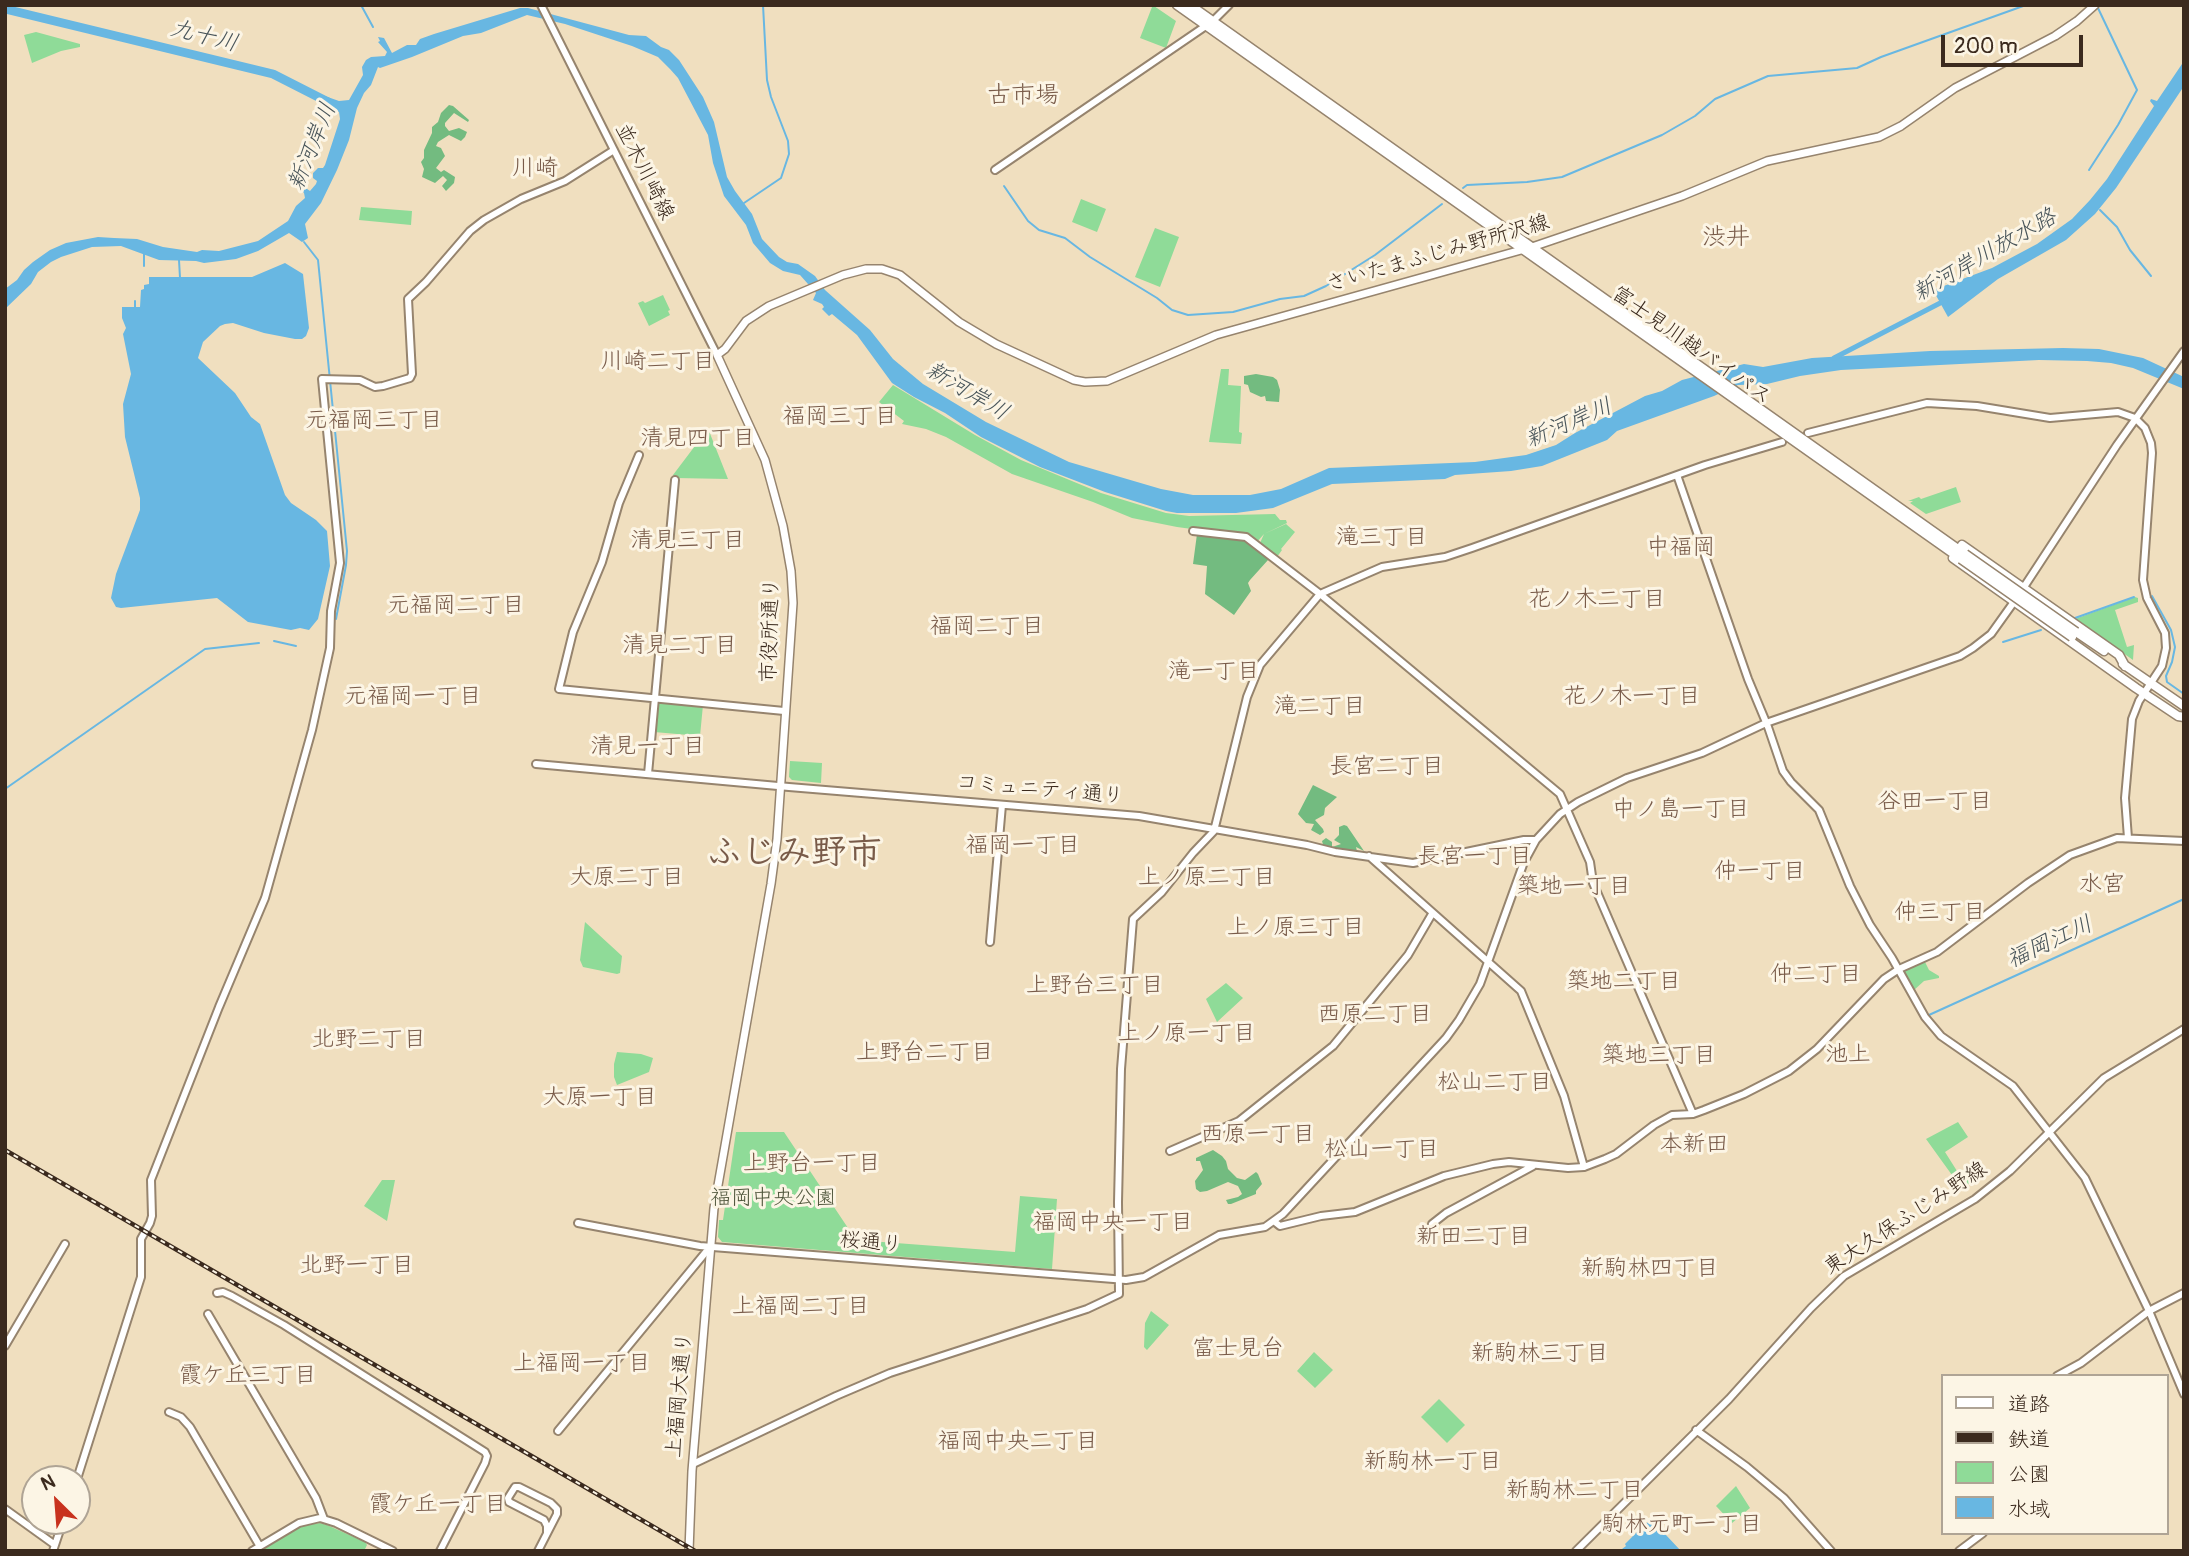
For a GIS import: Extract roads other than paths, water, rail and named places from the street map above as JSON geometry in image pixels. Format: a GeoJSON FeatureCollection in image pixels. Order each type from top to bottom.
{"type":"FeatureCollection","features":[{"type":"Feature","properties":{"kind":"highway","name":"富士見川越バイパス"},"geometry":{"type":"LineString","coordinates":[[1177,5],[1209,23],[1532,247],[1688,362]]}},
{"type":"Feature","properties":{"kind":"highway","name":"富士見川越バイパス"},"geometry":{"type":"LineString","coordinates":[[1190,5],[1209,23],[1523,250],[1862,481],[2147,688],[2184,706]]}},
{"type":"Feature","properties":{"kind":"highway","name":"富士見川越バイパス"},"geometry":{"type":"LineString","coordinates":[[1742,400],[1832,467],[1963,556]]}},
{"type":"Feature","properties":{"kind":"highway"},"geometry":{"type":"LineString","coordinates":[[1832,467],[1857,489],[2014,602],[2147,688],[2178,716],[2184,717]]}},
{"type":"Feature","properties":{"kind":"highway"},"geometry":{"type":"LineString","coordinates":[[1862,481],[1916,513],[2119,655],[2125,666]]}},
{"type":"Feature","properties":{"kind":"highway","name":"富士見川越バイパス"},"geometry":{"type":"LineString","coordinates":[[2074,635],[2125,666],[2147,688]]}},
{"type":"Feature","properties":{"kind":"main road","name":"さいたまふじみ野所沢線"},"geometry":{"type":"LineString","coordinates":[[717,355],[752,315],[843,275],[871,269],[891,272],[910,282],[988,340],[1062,375],[1096,383],[1116,379],[1216,335],[1523,250],[1682,196],[1766,161],[1879,137],[1901,126],[1964,83],[2055,36],[2095,5]]}},
{"type":"Feature","properties":{"kind":"main road","name":"市役所通り"},"geometry":{"type":"LineString","coordinates":[[710,1247],[720,1170],[777,839],[793,592],[783,526],[765,460],[717,355]]}},
{"type":"Feature","properties":{"kind":"main road","name":"上福岡大通り"},"geometry":{"type":"LineString","coordinates":[[689,1549],[710,1247]]}},
{"type":"Feature","properties":{"kind":"street","name":"並木川崎線"},"geometry":{"type":"LineString","coordinates":[[541,5],[717,355]]}},
{"type":"Feature","properties":{"kind":"street"},"geometry":{"type":"LineString","coordinates":[[995,170],[1209,23],[1229,5]]}},
{"type":"Feature","properties":{"kind":"street"},"geometry":{"type":"LineString","coordinates":[[81,1465],[141,1277],[141,1239],[152,1216],[151,1180],[265,898],[312,730],[330,648],[329,622],[340,563],[323,379],[360,380],[376,387],[410,378],[412,374],[408,299],[470,231],[484,220],[565,181],[614,150]]}},
{"type":"Feature","properties":{"kind":"street"},"geometry":{"type":"LineString","coordinates":[[1275,1222],[1446,1038],[1473,999],[1520,871],[1536,840],[1553,820],[1567,809],[1627,778],[1702,753],[1766,723],[1973,649],[1991,634],[2014,602],[2135,418],[2184,351]]}},
{"type":"Feature","properties":{"kind":"street"},"geometry":{"type":"LineString","coordinates":[[1808,433],[1927,403],[1977,406],[2050,418],[2123,412],[2135,418],[2149,435],[2152,453],[2143,580],[2147,597],[2165,632],[2166,643],[2162,666],[2134,712],[2124,798],[2128,838]]}},
{"type":"Feature","properties":{"kind":"street"},"geometry":{"type":"LineString","coordinates":[[693,1464],[835,1396],[890,1373],[1087,1309],[1118,1296],[1121,1069],[1133,919],[1162,892],[1215,830],[1247,697],[1260,665],[1320,594],[1382,567],[1445,557],[1677,475],[1782,442]]}},
{"type":"Feature","properties":{"kind":"street"},"geometry":{"type":"LineString","coordinates":[[639,455],[619,503],[603,562],[573,632],[559,689],[784,711]]}},
{"type":"Feature","properties":{"kind":"street"},"geometry":{"type":"LineString","coordinates":[[1677,475],[1783,771],[1819,810],[1850,886],[1870,925],[1939,1035],[2005,1079],[2078,1167],[2149,1311],[2184,1394]]}},
{"type":"Feature","properties":{"kind":"street"},"geometry":{"type":"LineString","coordinates":[[648,774],[675,480]]}},
{"type":"Feature","properties":{"kind":"street"},"geometry":{"type":"LineString","coordinates":[[1193,531],[1246,537],[1320,594],[1560,794],[1590,862],[1593,883],[1693,1114]]}},
{"type":"Feature","properties":{"kind":"street","name":"コミュニティ通り"},"geometry":{"type":"LineString","coordinates":[[536,764],[1139,816],[1335,852],[1413,863],[1524,840],[1536,840]]}},
{"type":"Feature","properties":{"kind":"street"},"geometry":{"type":"LineString","coordinates":[[990,942],[1002,805]]}},
{"type":"Feature","properties":{"kind":"street"},"geometry":{"type":"LineString","coordinates":[[1368,856],[1522,994],[1564,1096],[1584,1167],[1616,1154],[1672,1115],[1693,1114],[1756,1089],[1801,1062],[1824,1043],[1884,979],[1899,969],[1937,952],[2028,883],[2070,855],[2108,840],[2128,838],[2184,841]]}},
{"type":"Feature","properties":{"kind":"street"},"geometry":{"type":"LineString","coordinates":[[1170,1151],[1239,1121],[1333,1046],[1408,955],[1432,914]]}},
{"type":"Feature","properties":{"kind":"street","name":"東大久保ふじみ野線"},"geometry":{"type":"LineString","coordinates":[[1576,1551],[1729,1399],[1811,1308],[1844,1276],[1970,1203],[2010,1171],[2104,1078],[2184,1029]]}},
{"type":"Feature","properties":{"kind":"street","name":"桜通り"},"geometry":{"type":"LineString","coordinates":[[579,1223],[710,1247],[1132,1280],[1144,1277],[1219,1235],[1253,1230],[1275,1222],[1280,1226],[1310,1218],[1355,1212],[1444,1176],[1508,1162],[1560,1168],[1584,1167]]}},
{"type":"Feature","properties":{"kind":"street"},"geometry":{"type":"LineString","coordinates":[[1432,1224],[1446,1213],[1535,1165]]}},
{"type":"Feature","properties":{"kind":"street"},"geometry":{"type":"LineString","coordinates":[[5,1346],[65,1244]]}},
{"type":"Feature","properties":{"kind":"street"},"geometry":{"type":"LineString","coordinates":[[558,1431],[710,1247]]}},
{"type":"Feature","properties":{"kind":"street"},"geometry":{"type":"LineString","coordinates":[[217,1293],[232,1296],[284,1325],[485,1452],[485,1463],[440,1551]]}},
{"type":"Feature","properties":{"kind":"street"},"geometry":{"type":"LineString","coordinates":[[2061,1374],[2081,1363],[2149,1311],[2184,1293]]}},
{"type":"Feature","properties":{"kind":"street"},"geometry":{"type":"LineString","coordinates":[[208,1314],[316,1498],[324,1519]]}},
{"type":"Feature","properties":{"kind":"street"},"geometry":{"type":"LineString","coordinates":[[169,1412],[190,1427],[259,1545]]}},
{"type":"Feature","properties":{"kind":"street"},"geometry":{"type":"LineString","coordinates":[[1696,1430],[1784,1498],[1831,1551]]}},
{"type":"Feature","properties":{"kind":"street"},"geometry":{"type":"LineString","coordinates":[[538,1551],[555,1518],[557,1509],[519,1487],[515,1488],[508,1498],[509,1502],[544,1520],[555,1518]]}},
{"type":"Feature","properties":{"kind":"street"},"geometry":{"type":"LineString","coordinates":[[5,1509],[54,1548]]}},
{"type":"Feature","properties":{"kind":"street"},"geometry":{"type":"LineString","coordinates":[[252,1551],[299,1523],[324,1519],[393,1551]]}},
{"type":"Feature","properties":{"kind":"street"},"geometry":{"type":"LineString","coordinates":[[544,1520],[547,1533]]}},
{"type":"Feature","properties":{"kind":"street"},"geometry":{"type":"LineString","coordinates":[[1959,1551],[1980,1535]]}},
{"type":"Feature","properties":{"kind":"street"},"geometry":{"type":"LineString","coordinates":[[369,1551],[373,1541]]}},
{"type":"Feature","properties":{"kind":"water"},"geometry":{"type":"Polygon","coordinates":[[[520,8],[629,35],[646,36],[669,50],[679,60],[703,97],[714,122],[727,177],[752,214],[762,239],[779,257],[798,264],[815,276],[825,290],[870,330],[893,359],[923,384],[986,422],[1069,462],[1161,489],[1193,495],[1250,495],[1281,489],[1329,468],[1475,462],[1526,455],[1556,445],[1645,396],[1662,391],[1682,380],[1744,364],[1763,367],[1812,358],[1930,351],[2099,349],[2143,358],[2184,377],[2184,389],[2133,368],[2087,361],[2039,360],[1841,370],[1767,384],[1738,385],[1617,431],[1607,440],[1542,466],[1455,475],[1445,479],[1332,484],[1273,508],[1236,513],[1166,511],[1105,492],[1040,467],[981,437],[892,383],[857,335],[832,314],[829,316],[822,309],[822,304],[813,300],[816,293],[800,275],[783,271],[770,263],[753,243],[746,225],[724,196],[713,163],[708,135],[678,78],[670,69],[658,57],[632,46],[565,24],[527,15],[378,67],[357,108],[349,140],[337,170],[321,203],[305,224],[308,238],[302,242],[289,233],[258,251],[236,259],[204,263],[159,260],[121,246],[92,247],[51,262],[38,272],[31,284],[5,309],[5,289],[33,262],[66,243],[98,237],[137,239],[163,247],[197,252],[219,251],[258,241],[288,221],[296,206],[305,198],[304,193],[287,175],[310,191],[316,184],[313,173],[325,165],[340,119],[339,112],[323,108],[317,103],[322,95],[339,101],[349,100],[363,75],[362,67],[366,60],[385,56],[387,52],[378,42],[378,37],[384,38],[392,53],[407,45],[416,45],[420,39],[434,34],[520,8]]]}},
{"type":"Feature","properties":{"kind":"water"},"geometry":{"type":"Polygon","coordinates":[[[2184,61],[2184,86],[2116,188],[2095,214],[2066,240],[1998,279],[1948,317],[1933,290],[1992,268],[2037,244],[2072,219],[2107,179],[2154,106],[2151,99],[2157,101],[2184,61]]]}},
{"type":"Feature","properties":{"kind":"water"},"geometry":{"type":"Polygon","coordinates":[[[285,263],[303,274],[309,328],[306,336],[295,339],[233,323],[225,324],[203,342],[198,358],[235,393],[251,417],[260,424],[285,495],[291,503],[327,531],[330,566],[318,619],[309,630],[291,630],[248,622],[217,598],[116,607],[111,598],[116,574],[140,510],[140,498],[125,437],[123,404],[131,374],[123,334],[126,328],[122,307],[140,307],[141,290],[144,285],[149,284],[149,277],[252,277],[285,263]]]}},
{"type":"Feature","properties":{"kind":"water"},"geometry":{"type":"Polygon","coordinates":[[[1650,1518],[1681,1551],[1622,1549],[1650,1522],[1650,1518]]]}},
{"type":"Feature","properties":{"kind":"waterway"},"geometry":{"type":"LineString","coordinates":[[361,5],[373,27]]}},
{"type":"Feature","properties":{"kind":"waterway"},"geometry":{"type":"LineString","coordinates":[[744,203],[781,178],[789,154],[788,141],[767,80],[763,5]]}},
{"type":"Feature","properties":{"kind":"waterway"},"geometry":{"type":"LineString","coordinates":[[1463,188],[1467,185],[1562,177],[1662,135],[1695,116],[1715,99],[1768,76],[1857,68],[2026,5]]}},
{"type":"Feature","properties":{"kind":"waterway"},"geometry":{"type":"LineString","coordinates":[[2089,170],[2137,90],[2097,6]]}},
{"type":"Feature","properties":{"kind":"waterway","name":"九十川"},"geometry":{"type":"LineString","coordinates":[[5,9],[273,74],[328,102]]}},
{"type":"Feature","properties":{"kind":"waterway"},"geometry":{"type":"LineString","coordinates":[[1004,186],[1028,221],[1039,230],[1065,238],[1172,310],[1188,315],[1233,312],[1280,299],[1304,296],[1326,286],[1375,255],[1442,204]]}},
{"type":"Feature","properties":{"kind":"waterway"},"geometry":{"type":"LineString","coordinates":[[2100,210],[2117,227],[2130,250],[2151,276]]}},
{"type":"Feature","properties":{"kind":"waterway"},"geometry":{"type":"LineString","coordinates":[[304,242],[318,260],[347,551],[336,619]]}},
{"type":"Feature","properties":{"kind":"waterway"},"geometry":{"type":"LineString","coordinates":[[144,253],[144,266]]}},
{"type":"Feature","properties":{"kind":"waterway"},"geometry":{"type":"LineString","coordinates":[[179,260],[180,278]]}},
{"type":"Feature","properties":{"kind":"waterway","name":"新河岸川放水路"},"geometry":{"type":"LineString","coordinates":[[1834,358],[1946,300]]}},
{"type":"Feature","properties":{"kind":"waterway"},"geometry":{"type":"LineString","coordinates":[[135,301],[135,309]]}},
{"type":"Feature","properties":{"kind":"waterway"},"geometry":{"type":"LineString","coordinates":[[2152,596],[2171,630],[2175,647],[2166,676],[2167,682],[2184,694]]}},
{"type":"Feature","properties":{"kind":"waterway"},"geometry":{"type":"LineString","coordinates":[[2075,618],[2134,597]]}},
{"type":"Feature","properties":{"kind":"waterway"},"geometry":{"type":"LineString","coordinates":[[2003,642],[2041,630]]}},
{"type":"Feature","properties":{"kind":"waterway"},"geometry":{"type":"LineString","coordinates":[[274,641],[296,646]]}},
{"type":"Feature","properties":{"kind":"waterway"},"geometry":{"type":"LineString","coordinates":[[5,789],[205,649],[259,643]]}},
{"type":"Feature","properties":{"kind":"waterway","name":"福岡江川"},"geometry":{"type":"LineString","coordinates":[[1929,1015],[2184,899]]}},
{"type":"Feature","properties":{"kind":"railway"},"geometry":{"type":"LineString","coordinates":[[5,1150],[695,1551]]}},
{"type":"Feature","properties":{"kind":"district","name":"古市場"},"geometry":{"type":"Point","coordinates":[1023,96]}},
{"type":"Feature","properties":{"kind":"district","name":"川崎"},"geometry":{"type":"Point","coordinates":[535,169]}},
{"type":"Feature","properties":{"kind":"district","name":"渋井"},"geometry":{"type":"Point","coordinates":[1726,238]}},
{"type":"Feature","properties":{"kind":"district","name":"川崎二丁目"},"geometry":{"type":"Point","coordinates":[658,362]}},
{"type":"Feature","properties":{"kind":"district","name":"福岡三丁目"},"geometry":{"type":"Point","coordinates":[840,417]}},
{"type":"Feature","properties":{"kind":"district","name":"元福岡三丁目"},"geometry":{"type":"Point","coordinates":[374,421]}},
{"type":"Feature","properties":{"kind":"district","name":"清見四丁目"},"geometry":{"type":"Point","coordinates":[698,439]}},
{"type":"Feature","properties":{"kind":"district","name":"滝三丁目"},"geometry":{"type":"Point","coordinates":[1382,538]}},
{"type":"Feature","properties":{"kind":"district","name":"清見三丁目"},"geometry":{"type":"Point","coordinates":[688,541]}},
{"type":"Feature","properties":{"kind":"district","name":"中福岡"},"geometry":{"type":"Point","coordinates":[1681,548]}},
{"type":"Feature","properties":{"kind":"district","name":"花ノ木二丁目"},"geometry":{"type":"Point","coordinates":[1597,600]}},
{"type":"Feature","properties":{"kind":"district","name":"元福岡二丁目"},"geometry":{"type":"Point","coordinates":[456,606]}},
{"type":"Feature","properties":{"kind":"district","name":"福岡二丁目"},"geometry":{"type":"Point","coordinates":[987,627]}},
{"type":"Feature","properties":{"kind":"district","name":"清見二丁目"},"geometry":{"type":"Point","coordinates":[680,646]}},
{"type":"Feature","properties":{"kind":"district","name":"滝一丁目"},"geometry":{"type":"Point","coordinates":[1214,672]}},
{"type":"Feature","properties":{"kind":"district","name":"元福岡一丁目"},"geometry":{"type":"Point","coordinates":[413,697]}},
{"type":"Feature","properties":{"kind":"district","name":"花ノ木一丁目"},"geometry":{"type":"Point","coordinates":[1632,697]}},
{"type":"Feature","properties":{"kind":"district","name":"滝二丁目"},"geometry":{"type":"Point","coordinates":[1320,707]}},
{"type":"Feature","properties":{"kind":"district","name":"清見一丁目"},"geometry":{"type":"Point","coordinates":[648,747]}},
{"type":"Feature","properties":{"kind":"district","name":"長宮二丁目"},"geometry":{"type":"Point","coordinates":[1387,767]}},
{"type":"Feature","properties":{"kind":"district","name":"谷田一丁目"},"geometry":{"type":"Point","coordinates":[1935,802]}},
{"type":"Feature","properties":{"kind":"district","name":"中ノ島一丁目"},"geometry":{"type":"Point","coordinates":[1681,810]}},
{"type":"Feature","properties":{"kind":"district","name":"福岡一丁目"},"geometry":{"type":"Point","coordinates":[1023,846]}},
{"type":"Feature","properties":{"kind":"district","name":"ふじみ野市"},"geometry":{"type":"Point","coordinates":[794,854]}},
{"type":"Feature","properties":{"kind":"district","name":"長宮一丁目"},"geometry":{"type":"Point","coordinates":[1475,857]}},
{"type":"Feature","properties":{"kind":"district","name":"仲一丁目"},"geometry":{"type":"Point","coordinates":[1760,872]}},
{"type":"Feature","properties":{"kind":"district","name":"大原二丁目"},"geometry":{"type":"Point","coordinates":[627,878]}},
{"type":"Feature","properties":{"kind":"district","name":"上ノ原二丁目"},"geometry":{"type":"Point","coordinates":[1207,878]}},
{"type":"Feature","properties":{"kind":"district","name":"水宮"},"geometry":{"type":"Point","coordinates":[2102,885]}},
{"type":"Feature","properties":{"kind":"district","name":"築地一丁目"},"geometry":{"type":"Point","coordinates":[1574,887]}},
{"type":"Feature","properties":{"kind":"district","name":"仲三丁目"},"geometry":{"type":"Point","coordinates":[1940,913]}},
{"type":"Feature","properties":{"kind":"district","name":"上ノ原三丁目"},"geometry":{"type":"Point","coordinates":[1296,928]}},
{"type":"Feature","properties":{"kind":"district","name":"仲二丁目"},"geometry":{"type":"Point","coordinates":[1816,975]}},
{"type":"Feature","properties":{"kind":"district","name":"築地二丁目"},"geometry":{"type":"Point","coordinates":[1624,982]}},
{"type":"Feature","properties":{"kind":"district","name":"上野台三丁目"},"geometry":{"type":"Point","coordinates":[1095,986]}},
{"type":"Feature","properties":{"kind":"district","name":"西原二丁目"},"geometry":{"type":"Point","coordinates":[1375,1015]}},
{"type":"Feature","properties":{"kind":"district","name":"上ノ原一丁目"},"geometry":{"type":"Point","coordinates":[1187,1034]}},
{"type":"Feature","properties":{"kind":"district","name":"北野二丁目"},"geometry":{"type":"Point","coordinates":[369,1040]}},
{"type":"Feature","properties":{"kind":"district","name":"上野台二丁目"},"geometry":{"type":"Point","coordinates":[925,1053]}},
{"type":"Feature","properties":{"kind":"district","name":"池上"},"geometry":{"type":"Point","coordinates":[1848,1055]}},
{"type":"Feature","properties":{"kind":"district","name":"築地三丁目"},"geometry":{"type":"Point","coordinates":[1659,1056]}},
{"type":"Feature","properties":{"kind":"district","name":"松山二丁目"},"geometry":{"type":"Point","coordinates":[1495,1083]}},
{"type":"Feature","properties":{"kind":"district","name":"大原一丁目"},"geometry":{"type":"Point","coordinates":[600,1098]}},
{"type":"Feature","properties":{"kind":"district","name":"西原一丁目"},"geometry":{"type":"Point","coordinates":[1258,1135]}},
{"type":"Feature","properties":{"kind":"district","name":"本新田"},"geometry":{"type":"Point","coordinates":[1694,1145]}},
{"type":"Feature","properties":{"kind":"district","name":"松山一丁目"},"geometry":{"type":"Point","coordinates":[1382,1150]}},
{"type":"Feature","properties":{"kind":"district","name":"上野台一丁目"},"geometry":{"type":"Point","coordinates":[812,1164]}},
{"type":"Feature","properties":{"kind":"district","name":"福岡中央一丁目"},"geometry":{"type":"Point","coordinates":[1113,1223]}},
{"type":"Feature","properties":{"kind":"district","name":"新田二丁目"},"geometry":{"type":"Point","coordinates":[1474,1237]}},
{"type":"Feature","properties":{"kind":"district","name":"北野一丁目"},"geometry":{"type":"Point","coordinates":[357,1266]}},
{"type":"Feature","properties":{"kind":"district","name":"新駒林四丁目"},"geometry":{"type":"Point","coordinates":[1650,1269]}},
{"type":"Feature","properties":{"kind":"district","name":"上福岡二丁目"},"geometry":{"type":"Point","coordinates":[801,1307]}},
{"type":"Feature","properties":{"kind":"district","name":"富士見台"},"geometry":{"type":"Point","coordinates":[1238,1349]}},
{"type":"Feature","properties":{"kind":"district","name":"新駒林三丁目"},"geometry":{"type":"Point","coordinates":[1540,1354]}},
{"type":"Feature","properties":{"kind":"district","name":"上福岡一丁目"},"geometry":{"type":"Point","coordinates":[582,1364]}},
{"type":"Feature","properties":{"kind":"district","name":"霞ケ丘三丁目"},"geometry":{"type":"Point","coordinates":[248,1376]}},
{"type":"Feature","properties":{"kind":"district","name":"福岡中央二丁目"},"geometry":{"type":"Point","coordinates":[1018,1442]}},
{"type":"Feature","properties":{"kind":"district","name":"新駒林一丁目"},"geometry":{"type":"Point","coordinates":[1433,1462]}},
{"type":"Feature","properties":{"kind":"district","name":"新駒林二丁目"},"geometry":{"type":"Point","coordinates":[1575,1491]}},
{"type":"Feature","properties":{"kind":"district","name":"霞ケ丘一丁目"},"geometry":{"type":"Point","coordinates":[438,1505]}},
{"type":"Feature","properties":{"kind":"district","name":"駒林元町一丁目"},"geometry":{"type":"Point","coordinates":[1682,1525]}},
{"type":"Feature","properties":{"kind":"water label","name":"新河岸川"},"geometry":{"type":"Point","coordinates":[313,147]}},
{"type":"Feature","properties":{"kind":"water label","name":"新河岸川"},"geometry":{"type":"Point","coordinates":[967,392]}},
{"type":"Feature","properties":{"kind":"water label","name":"新河岸川"},"geometry":{"type":"Point","coordinates":[1569,424]}},
{"type":"Feature","properties":{"kind":"park label","name":"福岡中央公園"},"geometry":{"type":"Point","coordinates":[773,1199]}}]}
